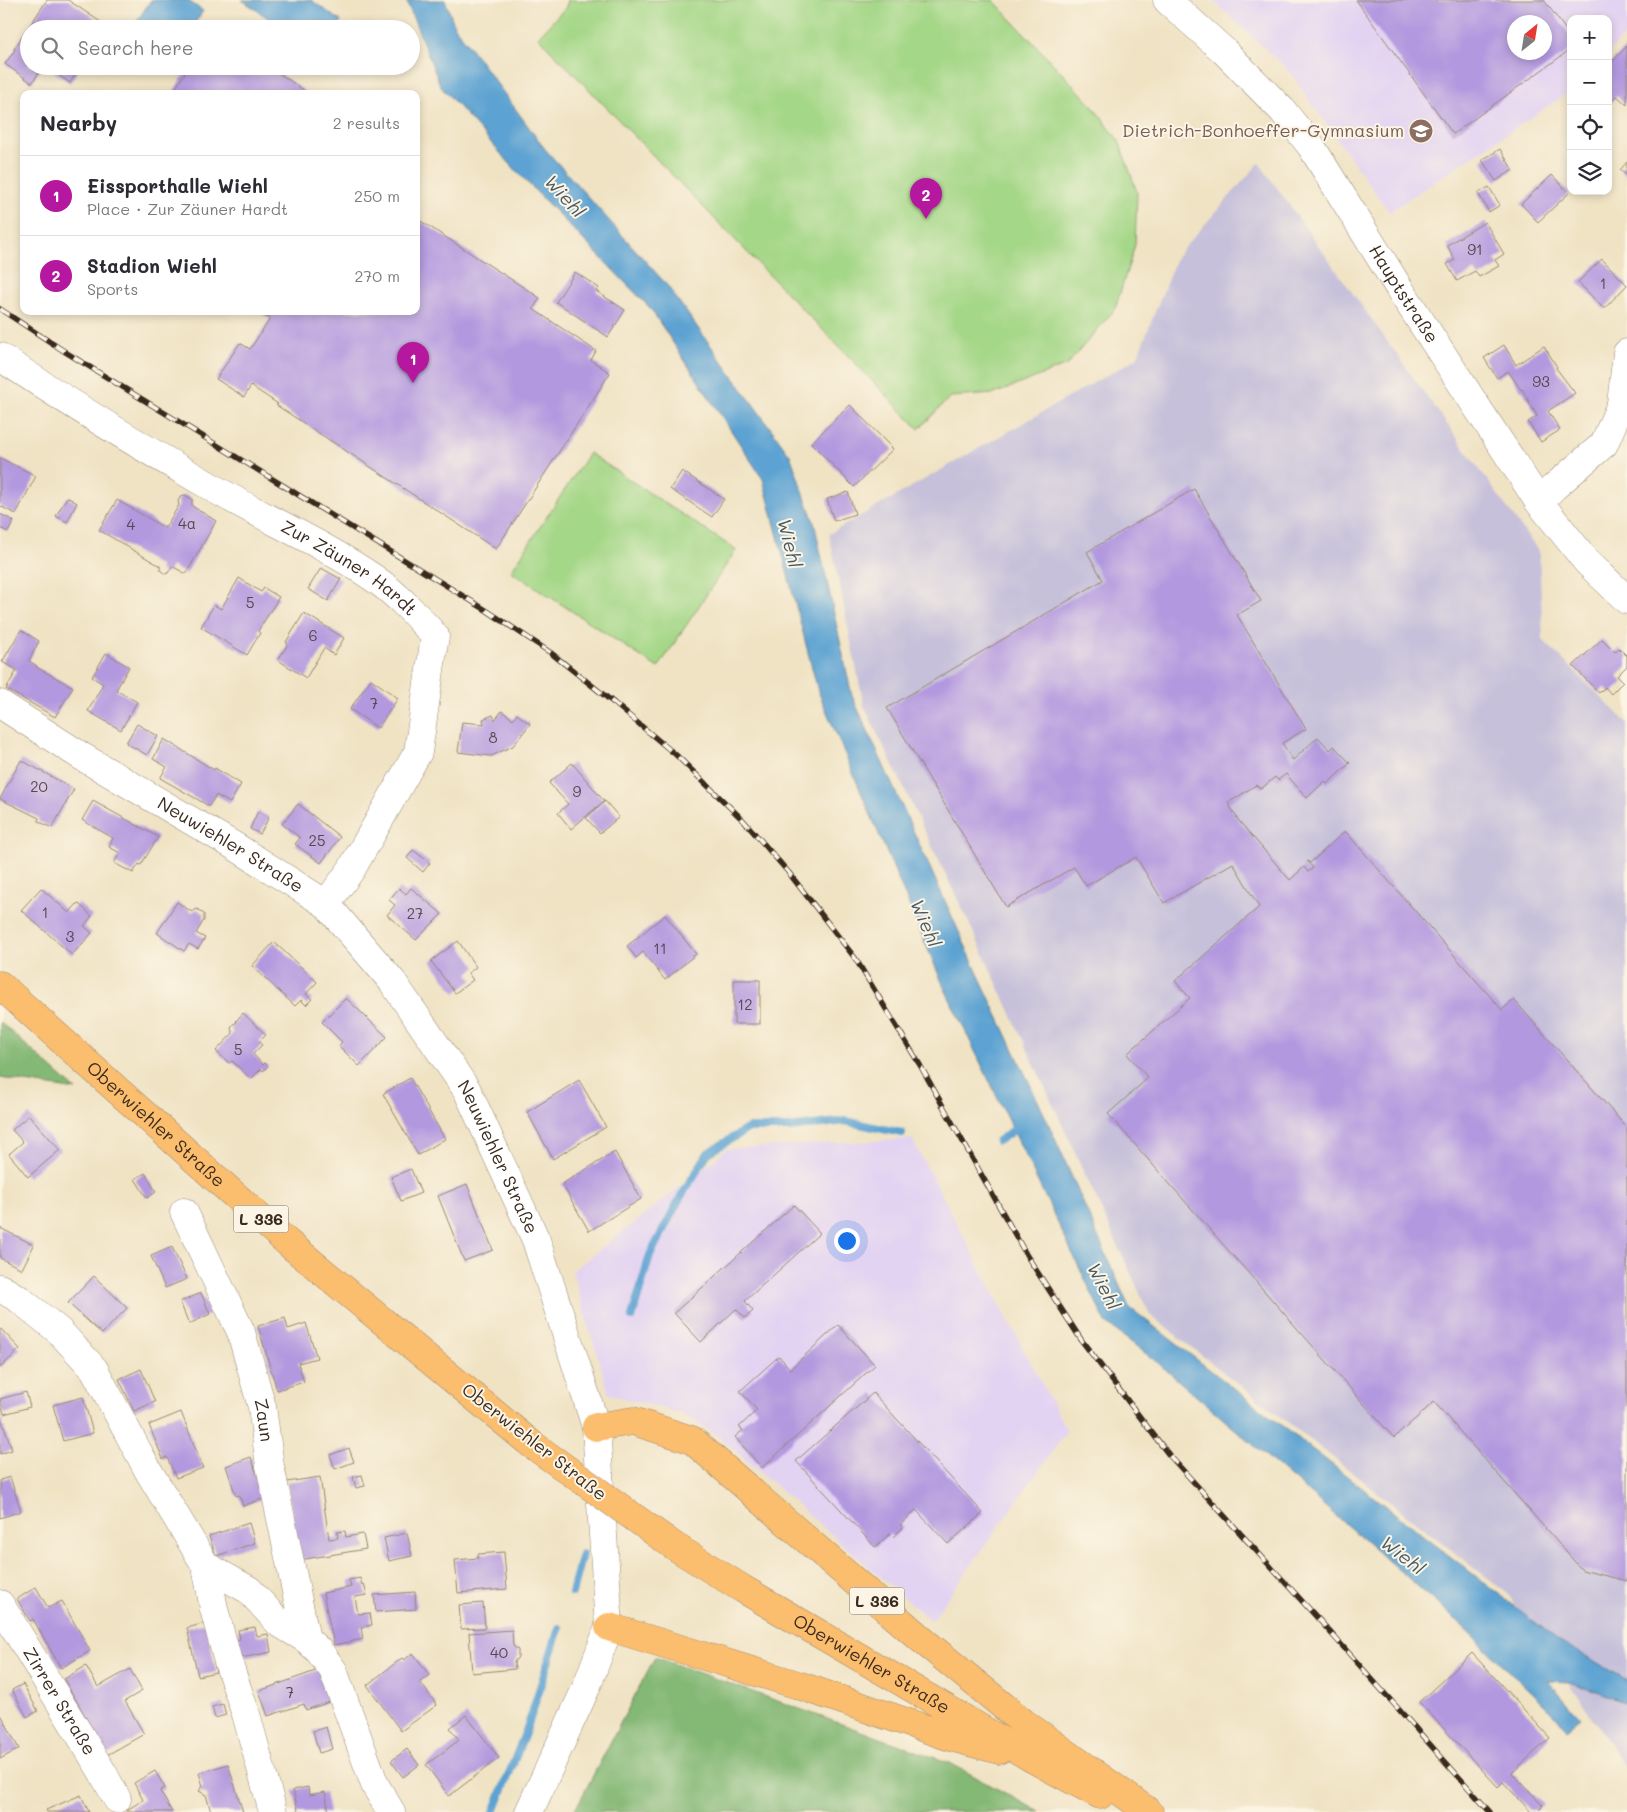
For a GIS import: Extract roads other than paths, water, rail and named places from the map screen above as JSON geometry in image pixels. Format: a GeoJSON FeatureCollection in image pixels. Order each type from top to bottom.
{"type":"FeatureCollection","features":[{"type":"Feature","properties":{"kind":"main road","name":"Oberwiehler Straße"},"geometry":{"type":"LineString","coordinates":[[0,985],[288,1243],[530,1443],[674,1546],[743,1589],[1033,1759],[1131,1812]]}},
{"type":"Feature","properties":{"kind":"main road","name":"L 336"},"geometry":{"type":"LineString","coordinates":[[596,1427],[633,1421],[692,1440],[928,1645],[1024,1722],[1149,1812]]}},
{"type":"Feature","properties":{"kind":"main road","name":"L 336"},"geometry":{"type":"LineString","coordinates":[[609,1627],[798,1685],[950,1737],[1033,1759]]}},
{"type":"Feature","properties":{"kind":"street","name":"Hauptstraße"},"geometry":{"type":"LineString","coordinates":[[1167,0],[1224,51],[1283,111],[1311,146],[1399,288],[1540,502],[1587,562],[1627,600]]}},
{"type":"Feature","properties":{"kind":"street"},"geometry":{"type":"LineString","coordinates":[[1540,502],[1554,487],[1604,444],[1620,404],[1627,353]]}},
{"type":"Feature","properties":{"kind":"street","name":"Zur Zäuner Hardt"},"geometry":{"type":"LineString","coordinates":[[0,357],[55,394],[214,489],[328,551],[375,579],[408,607],[435,636],[418,752],[351,870],[326,904]]}},
{"type":"Feature","properties":{"kind":"street","name":"Neuwiehler Straße"},"geometry":{"type":"LineString","coordinates":[[0,704],[81,756],[326,904],[392,981],[467,1090],[536,1240],[596,1427],[609,1627],[586,1688],[529,1812]]}},
{"type":"Feature","properties":{"kind":"street","name":"Zaun"},"geometry":{"type":"LineString","coordinates":[[184,1212],[241,1332],[260,1398],[270,1466],[306,1639]]}},
{"type":"Feature","properties":{"kind":"street"},"geometry":{"type":"LineString","coordinates":[[0,1288],[19,1299],[59,1331],[94,1369],[149,1472],[206,1566],[214,1609],[228,1662],[246,1714],[273,1812]]}},
{"type":"Feature","properties":{"kind":"street"},"geometry":{"type":"LineString","coordinates":[[206,1566],[249,1590],[279,1623],[306,1639],[319,1651],[333,1670],[375,1785],[391,1812]]}},
{"type":"Feature","properties":{"kind":"street","name":"Zirrer Straße"},"geometry":{"type":"LineString","coordinates":[[0,1604],[117,1799]]}},
{"type":"Feature","properties":{"kind":"water"},"geometry":{"type":"Polygon","coordinates":[[[151,0],[187,0],[203,11],[197,20],[138,20],[151,0]]]}},
{"type":"Feature","properties":{"kind":"water"},"geometry":{"type":"Polygon","coordinates":[[[242,0],[311,0],[340,20],[271,20],[242,0]]]}},
{"type":"Feature","properties":{"kind":"water","name":"Wiehl"},"geometry":{"type":"Polygon","coordinates":[[[406,0],[445,0],[455,27],[545,149],[666,284],[790,455],[814,522],[852,696],[1046,1118],[1129,1307],[1558,1640],[1627,1680],[1627,1703],[1569,1682],[1548,1681],[1580,1718],[1566,1729],[1556,1716],[1450,1614],[1158,1363],[1106,1323],[944,987],[818,691],[763,479],[650,308],[521,176],[441,87],[420,35],[420,20],[414,20],[406,0]]]}},
{"type":"Feature","properties":{"kind":"waterway"},"geometry":{"type":"LineString","coordinates":[[632,1317],[650,1255],[680,1198],[708,1153],[749,1128],[789,1128],[845,1121],[902,1133]]}},
{"type":"Feature","properties":{"kind":"waterway"},"geometry":{"type":"LineString","coordinates":[[998,1141],[1021,1125]]}},
{"type":"Feature","properties":{"kind":"waterway"},"geometry":{"type":"LineString","coordinates":[[572,1593],[582,1554]]}},
{"type":"Feature","properties":{"kind":"waterway"},"geometry":{"type":"LineString","coordinates":[[494,1812],[527,1728],[559,1628]]}},
{"type":"Feature","properties":{"kind":"railway"},"geometry":{"type":"LineString","coordinates":[[0,309],[67,353],[486,610],[551,653],[676,755],[743,820],[789,873],[855,958],[920,1065],[1027,1256],[1082,1341],[1169,1455],[1490,1812]]}},
{"type":"Feature","properties":{"kind":"place","name":"Dietrich-Bonhoeffer-Gymnasium"},"geometry":{"type":"Point","coordinates":[1421,131]}},
{"type":"Feature","properties":{"kind":"place","name":"Stadion Wiehl"},"geometry":{"type":"Point","coordinates":[926,219]}},
{"type":"Feature","properties":{"kind":"place","name":"Eissporthalle Wiehl"},"geometry":{"type":"Point","coordinates":[413,383]}}]}
